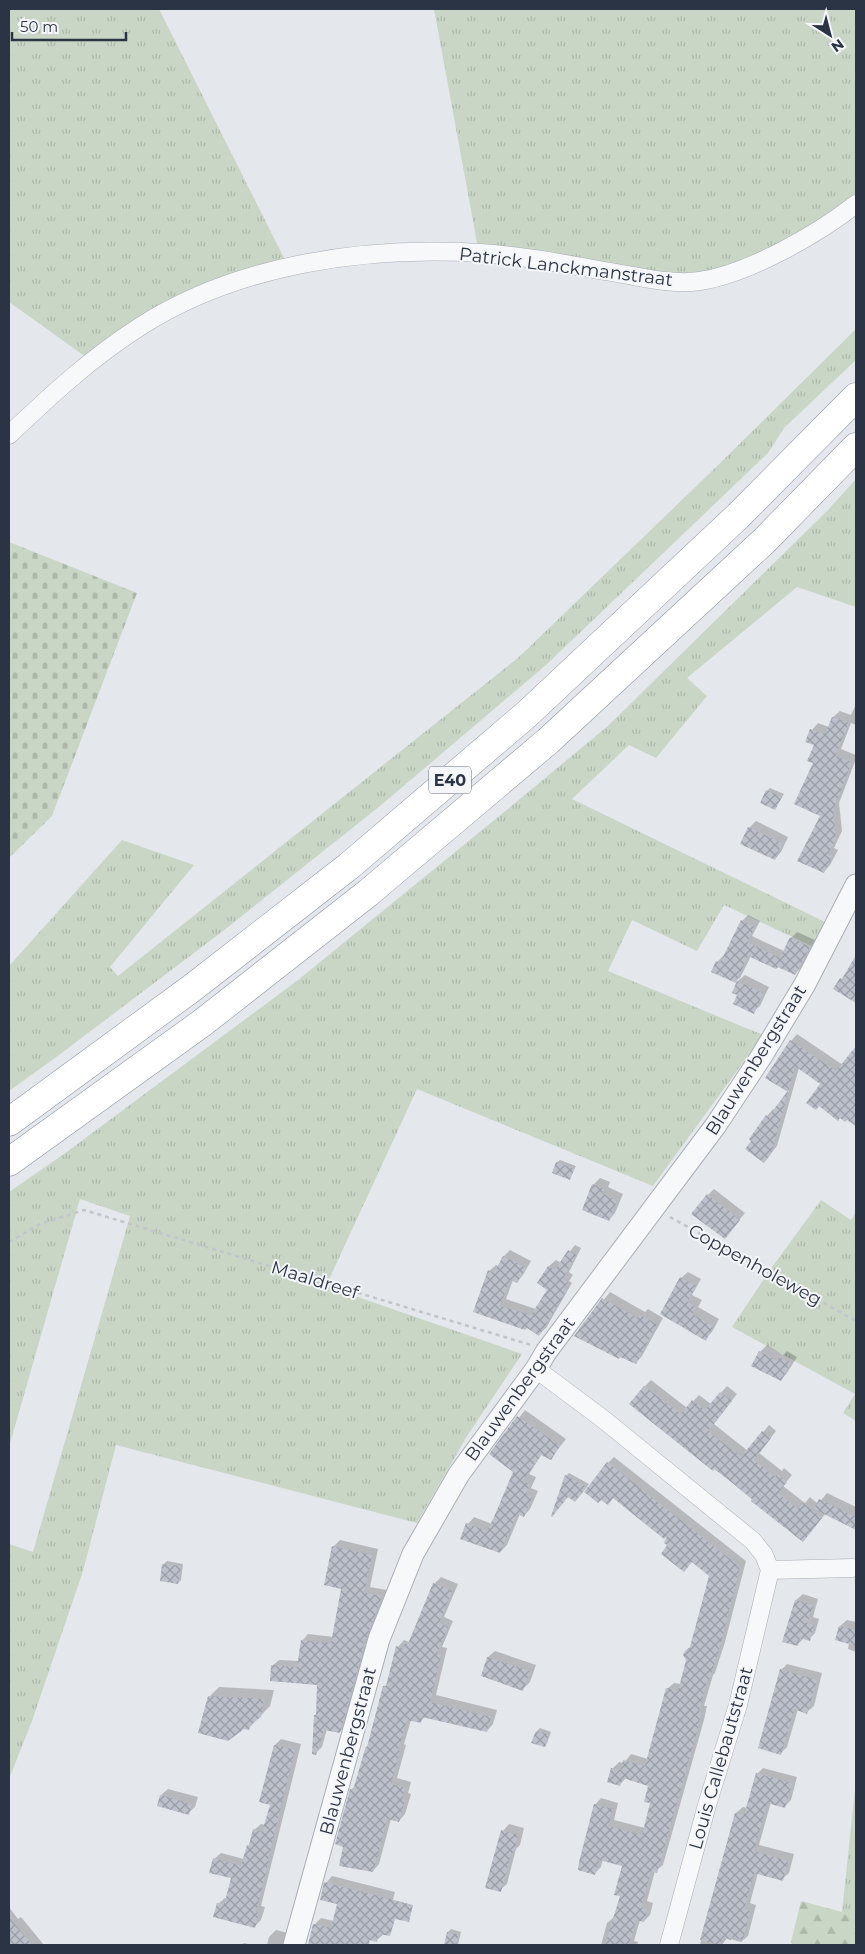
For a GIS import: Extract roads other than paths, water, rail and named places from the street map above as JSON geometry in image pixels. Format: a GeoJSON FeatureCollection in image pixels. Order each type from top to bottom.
{"type":"FeatureCollection","features":[{"type":"Feature","properties":{"kind":"highway","name":"E40"},"geometry":{"type":"LineString","coordinates":[[9,1122],[192,988],[386,835],[534,707],[738,516],[856,397]]}},
{"type":"Feature","properties":{"kind":"highway","name":"E40"},"geometry":{"type":"LineString","coordinates":[[9,1162],[202,1022],[368,893],[541,748],[764,541],[856,447]]}},
{"type":"Feature","properties":{"kind":"street","name":"Patrick Lanckmanstraat"},"geometry":{"type":"LineString","coordinates":[[9,435],[85,366],[144,325],[220,288],[266,273],[349,256],[407,251],[494,254],[649,279],[699,281],[714,278],[800,242],[856,204]]}},
{"type":"Feature","properties":{"kind":"street","name":"Blauwenbergstraat"},"geometry":{"type":"LineString","coordinates":[[294,1945],[379,1639],[406,1571],[422,1537],[459,1474],[541,1360],[716,1125],[761,1057],[805,984],[856,885]]}},
{"type":"Feature","properties":{"kind":"street"},"geometry":{"type":"LineString","coordinates":[[541,1360],[603,1420],[753,1541],[764,1555],[770,1570],[853,1568]]}},
{"type":"Feature","properties":{"kind":"street","name":"Louis Callebautstraat"},"geometry":{"type":"LineString","coordinates":[[670,1945],[707,1805],[738,1705],[770,1570]]}}]}
